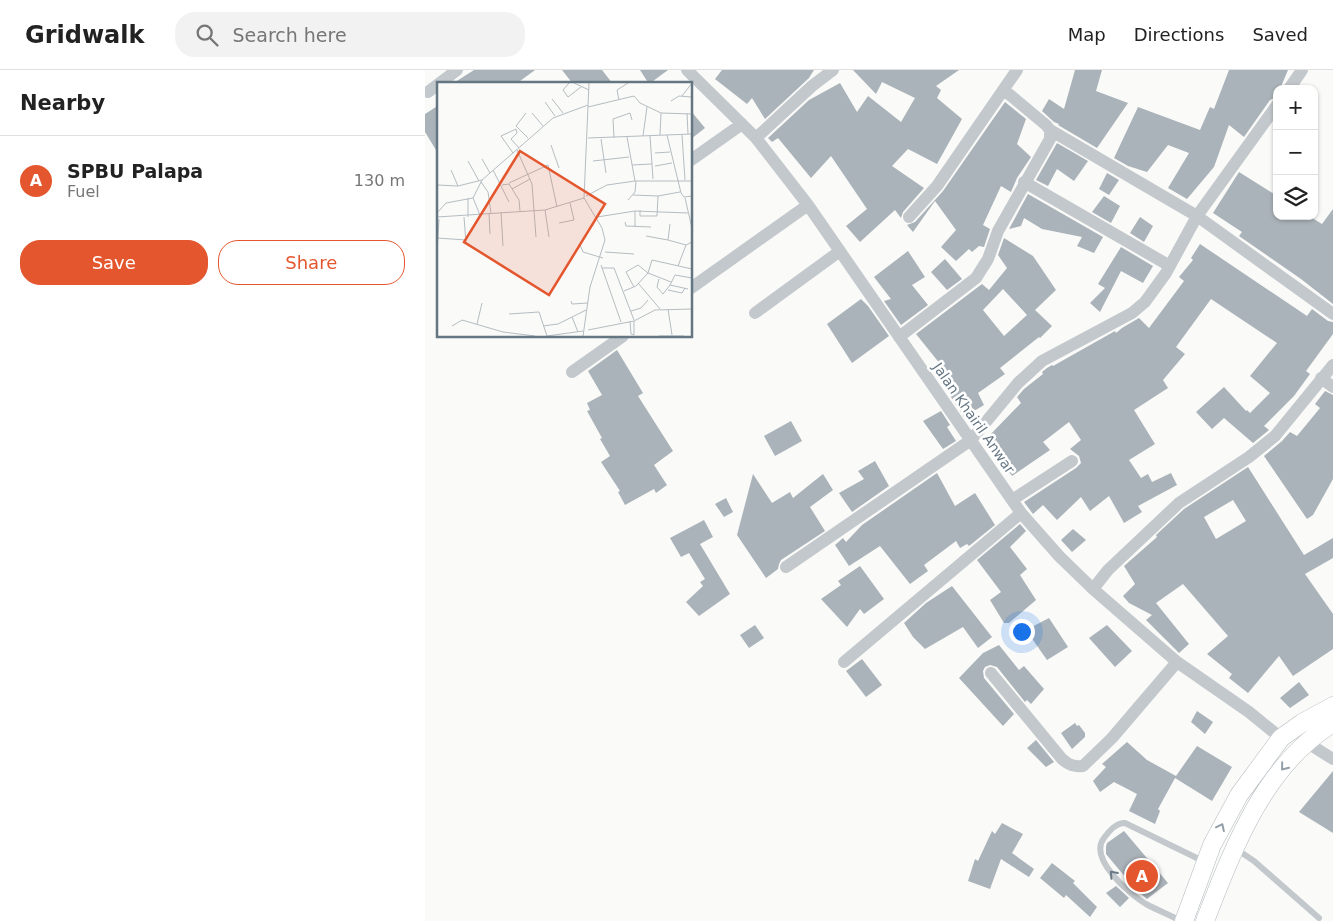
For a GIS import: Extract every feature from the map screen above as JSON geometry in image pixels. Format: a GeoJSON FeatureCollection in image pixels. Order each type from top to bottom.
{"type":"FeatureCollection","features":[{"type":"Feature","properties":{"kind":"main road"},"geometry":{"type":"LineString","coordinates":[[1182,921],[1217,837],[1239,795],[1281,738],[1301,723],[1333,706]]}},
{"type":"Feature","properties":{"kind":"main road"},"geometry":{"type":"LineString","coordinates":[[1205,921],[1235,848],[1267,789],[1305,742],[1333,723]]}},
{"type":"Feature","properties":{"kind":"main road"},"geometry":{"type":"LineString","coordinates":[[1239,795],[1257,807]]}},
{"type":"Feature","properties":{"kind":"street","name":"Jalan Khairil Anwar"},"geometry":{"type":"LineString","coordinates":[[687,70],[756,138],[808,205],[1021,513],[1059,556],[1093,589],[1177,662],[1249,712],[1281,738]]}},
{"type":"Feature","properties":{"kind":"street"},"geometry":{"type":"LineString","coordinates":[[756,138],[812,86],[833,70]]}},
{"type":"Feature","properties":{"kind":"street"},"geometry":{"type":"LineString","coordinates":[[909,217],[937,186],[1017,70]]}},
{"type":"Feature","properties":{"kind":"street"},"geometry":{"type":"LineString","coordinates":[[1292,85],[1302,70]]}},
{"type":"Feature","properties":{"kind":"street"},"geometry":{"type":"LineString","coordinates":[[439,82],[450,72]]}},
{"type":"Feature","properties":{"kind":"street"},"geometry":{"type":"LineString","coordinates":[[428,92],[437,84]]}},
{"type":"Feature","properties":{"kind":"street"},"geometry":{"type":"LineString","coordinates":[[1004,90],[1050,130],[1197,216],[1333,314]]}},
{"type":"Feature","properties":{"kind":"street"},"geometry":{"type":"LineString","coordinates":[[786,568],[971,440],[1029,372],[1042,361],[1132,313],[1145,302],[1170,266],[1197,216],[1273,111]]}},
{"type":"Feature","properties":{"kind":"street"},"geometry":{"type":"LineString","coordinates":[[693,159],[742,124]]}},
{"type":"Feature","properties":{"kind":"street"},"geometry":{"type":"LineString","coordinates":[[899,337],[976,278],[988,259],[998,231],[1049,139],[1050,130]]}},
{"type":"Feature","properties":{"kind":"street"},"geometry":{"type":"LineString","coordinates":[[1024,182],[1170,266]]}},
{"type":"Feature","properties":{"kind":"street"},"geometry":{"type":"LineString","coordinates":[[693,287],[808,205]]}},
{"type":"Feature","properties":{"kind":"street"},"geometry":{"type":"LineString","coordinates":[[755,313],[840,251]]}},
{"type":"Feature","properties":{"kind":"street"},"geometry":{"type":"LineString","coordinates":[[572,372],[620,338]]}},
{"type":"Feature","properties":{"kind":"street"},"geometry":{"type":"LineString","coordinates":[[1093,589],[1108,570],[1179,503],[1249,457],[1275,436],[1333,365]]}},
{"type":"Feature","properties":{"kind":"street"},"geometry":{"type":"LineString","coordinates":[[1321,378],[1333,387]]}},
{"type":"Feature","properties":{"kind":"street"},"geometry":{"type":"LineString","coordinates":[[1012,500],[1072,461]]}},
{"type":"Feature","properties":{"kind":"street"},"geometry":{"type":"LineString","coordinates":[[844,662],[1021,513]]}},
{"type":"Feature","properties":{"kind":"street"},"geometry":{"type":"LineString","coordinates":[[991,673],[1062,759],[1077,767],[1083,766],[1112,738],[1177,662]]}},
{"type":"Feature","properties":{"kind":"street"},"geometry":{"type":"LineString","coordinates":[[1305,742],[1333,759]]}},
{"type":"Feature","properties":{"kind":"lane"},"geometry":{"type":"LineString","coordinates":[[1182,921],[1145,903],[1127,890],[1107,867],[1100,855],[1099,848],[1102,840],[1113,827],[1120,823],[1125,823],[1206,863]]}},
{"type":"Feature","properties":{"kind":"lane"},"geometry":{"type":"LineString","coordinates":[[1235,848],[1254,861],[1319,918]]}},
{"type":"Feature","properties":{"kind":"building"},"geometry":{"type":"Polygon","coordinates":[[[474,70],[535,70],[519,82],[455,82],[474,70]]]}},
{"type":"Feature","properties":{"kind":"building"},"geometry":{"type":"Polygon","coordinates":[[[562,70],[602,70],[611,82],[571,82],[562,70]]]}},
{"type":"Feature","properties":{"kind":"building"},"geometry":{"type":"Polygon","coordinates":[[[640,70],[668,70],[652,82],[648,82],[640,70]]]}},
{"type":"Feature","properties":{"kind":"building"},"geometry":{"type":"Polygon","coordinates":[[[722,70],[814,70],[809,78],[765,119],[752,98],[747,104],[715,79],[722,70]]]}},
{"type":"Feature","properties":{"kind":"building"},"geometry":{"type":"Polygon","coordinates":[[[853,70],[959,70],[936,86],[941,90],[937,98],[962,119],[937,164],[908,149],[892,166],[924,188],[903,212],[901,218],[895,210],[860,242],[846,226],[867,209],[831,156],[811,178],[778,138],[772,142],[768,138],[809,100],[840,83],[857,112],[868,96],[901,122],[915,98],[882,82],[876,94],[853,70]]]}},
{"type":"Feature","properties":{"kind":"building"},"geometry":{"type":"Polygon","coordinates":[[[1075,70],[1102,70],[1096,91],[1128,103],[1097,148],[1058,125],[1042,111],[1049,99],[1064,109],[1075,70]]]}},
{"type":"Feature","properties":{"kind":"building"},"geometry":{"type":"Polygon","coordinates":[[[1229,70],[1288,70],[1282,85],[1273,85],[1273,99],[1270,100],[1244,137],[1229,125],[1214,167],[1187,199],[1168,188],[1189,153],[1168,145],[1147,172],[1128,166],[1114,158],[1138,107],[1200,130],[1210,107],[1214,109],[1229,70]]]}},
{"type":"Feature","properties":{"kind":"building"},"geometry":{"type":"Polygon","coordinates":[[[1005,102],[1026,119],[1017,144],[1031,157],[1017,178],[1011,192],[1001,186],[983,225],[990,229],[984,247],[979,246],[972,252],[969,249],[956,261],[941,247],[956,230],[935,201],[913,232],[907,225],[915,222],[943,191],[1005,102]]]}},
{"type":"Feature","properties":{"kind":"building"},"geometry":{"type":"Polygon","coordinates":[[[437,106],[437,152],[425,132],[425,114],[437,106]]]}},
{"type":"Feature","properties":{"kind":"building"},"geometry":{"type":"Polygon","coordinates":[[[693,113],[705,128],[693,137],[693,113]]]}},
{"type":"Feature","properties":{"kind":"building"},"geometry":{"type":"Polygon","coordinates":[[[1057,143],[1088,161],[1074,181],[1057,169],[1048,186],[1036,180],[1057,143]]]}},
{"type":"Feature","properties":{"kind":"building"},"geometry":{"type":"Polygon","coordinates":[[[1239,172],[1273,193],[1273,220],[1316,220],[1322,224],[1333,209],[1333,304],[1239,236],[1242,232],[1213,213],[1239,172]]]}},
{"type":"Feature","properties":{"kind":"building"},"geometry":{"type":"Polygon","coordinates":[[[1107,173],[1119,180],[1109,195],[1099,189],[1107,173]]]}},
{"type":"Feature","properties":{"kind":"building"},"geometry":{"type":"Polygon","coordinates":[[[1028,194],[1103,237],[1094,253],[1077,246],[1082,237],[1042,229],[1024,218],[1021,226],[1009,229],[1028,194]]]}},
{"type":"Feature","properties":{"kind":"building"},"geometry":{"type":"Polygon","coordinates":[[[1104,196],[1120,206],[1111,223],[1092,212],[1104,196]]]}},
{"type":"Feature","properties":{"kind":"building"},"geometry":{"type":"Polygon","coordinates":[[[1140,217],[1153,226],[1144,242],[1130,233],[1140,217]]]}},
{"type":"Feature","properties":{"kind":"building"},"geometry":{"type":"Polygon","coordinates":[[[1004,238],[1033,256],[1056,290],[1035,310],[1052,326],[1040,338],[1000,368],[1005,374],[978,393],[984,405],[964,417],[932,368],[941,365],[916,334],[982,284],[989,290],[1007,268],[998,255],[1004,238]],[[1003,289],[983,310],[1004,336],[1027,315],[1003,289]]]}},
{"type":"Feature","properties":{"kind":"building"},"geometry":{"type":"Polygon","coordinates":[[[1200,244],[1307,316],[1312,309],[1328,321],[1333,322],[1333,334],[1306,371],[1310,374],[1294,396],[1264,426],[1269,430],[1253,443],[1224,418],[1212,429],[1196,412],[1224,387],[1250,413],[1270,393],[1250,376],[1277,343],[1211,299],[1176,347],[1185,354],[1163,380],[1168,388],[1134,410],[1155,444],[1129,460],[1141,478],[1148,474],[1152,482],[1171,473],[1177,485],[1138,506],[1142,512],[1124,523],[1109,496],[1090,511],[1081,497],[1057,520],[1043,505],[1033,514],[1024,502],[1081,463],[1079,456],[1070,449],[1081,440],[1069,422],[1043,442],[1050,450],[1012,476],[986,439],[1021,403],[1017,397],[1043,374],[1042,372],[1047,368],[1115,331],[1116,333],[1139,318],[1149,328],[1184,281],[1179,277],[1193,260],[1191,258],[1200,244]]]}},
{"type":"Feature","properties":{"kind":"building"},"geometry":{"type":"Polygon","coordinates":[[[1121,247],[1153,266],[1143,283],[1121,271],[1100,312],[1090,303],[1105,288],[1098,284],[1121,247]]]}},
{"type":"Feature","properties":{"kind":"building"},"geometry":{"type":"Polygon","coordinates":[[[908,251],[925,277],[912,285],[928,305],[901,325],[884,301],[891,299],[874,277],[908,251]]]}},
{"type":"Feature","properties":{"kind":"building"},"geometry":{"type":"Polygon","coordinates":[[[945,259],[962,279],[947,290],[931,272],[945,259]]]}},
{"type":"Feature","properties":{"kind":"building"},"geometry":{"type":"Polygon","coordinates":[[[861,299],[889,336],[852,363],[827,324],[861,299]]]}},
{"type":"Feature","properties":{"kind":"building"},"geometry":{"type":"Polygon","coordinates":[[[617,350],[643,393],[638,396],[673,451],[654,465],[667,485],[656,493],[654,489],[625,505],[618,492],[620,491],[601,462],[610,456],[587,411],[590,410],[587,403],[602,395],[588,371],[617,350]]]}},
{"type":"Feature","properties":{"kind":"building"},"geometry":{"type":"Polygon","coordinates":[[[1325,391],[1333,395],[1333,479],[1313,515],[1307,519],[1264,456],[1290,432],[1297,436],[1320,408],[1315,404],[1325,391]]]}},
{"type":"Feature","properties":{"kind":"building"},"geometry":{"type":"Polygon","coordinates":[[[941,411],[950,425],[947,427],[956,441],[943,449],[923,421],[941,411]]]}},
{"type":"Feature","properties":{"kind":"building"},"geometry":{"type":"Polygon","coordinates":[[[791,421],[802,441],[775,456],[764,436],[791,421]]]}},
{"type":"Feature","properties":{"kind":"building"},"geometry":{"type":"Polygon","coordinates":[[[875,461],[889,486],[852,512],[839,493],[864,479],[858,471],[875,461]]]}},
{"type":"Feature","properties":{"kind":"building"},"geometry":{"type":"Polygon","coordinates":[[[1248,467],[1304,555],[1333,538],[1333,558],[1305,574],[1333,614],[1333,649],[1293,676],[1279,656],[1248,693],[1229,678],[1232,674],[1207,654],[1228,636],[1183,584],[1156,603],[1189,644],[1179,653],[1146,620],[1152,615],[1129,603],[1123,596],[1135,584],[1124,566],[1157,537],[1156,535],[1184,509],[1248,467]],[[1233,500],[1204,517],[1216,539],[1246,521],[1233,500]]]}},
{"type":"Feature","properties":{"kind":"building"},"geometry":{"type":"Polygon","coordinates":[[[937,473],[955,506],[975,493],[995,525],[969,546],[967,544],[960,548],[956,541],[924,565],[928,571],[910,584],[880,546],[849,566],[835,545],[843,538],[846,542],[862,525],[937,473]]]}},
{"type":"Feature","properties":{"kind":"building"},"geometry":{"type":"Polygon","coordinates":[[[753,474],[772,503],[790,492],[793,498],[823,474],[833,490],[810,507],[825,531],[781,560],[778,569],[766,578],[737,535],[753,474]]]}},
{"type":"Feature","properties":{"kind":"building"},"geometry":{"type":"Polygon","coordinates":[[[726,498],[733,512],[724,517],[715,504],[726,498]]]}},
{"type":"Feature","properties":{"kind":"building"},"geometry":{"type":"Polygon","coordinates":[[[704,520],[713,537],[700,544],[730,594],[699,616],[686,602],[703,586],[700,582],[705,579],[689,553],[681,557],[670,538],[704,520]]]}},
{"type":"Feature","properties":{"kind":"building"},"geometry":{"type":"Polygon","coordinates":[[[1020,524],[1026,531],[1010,547],[1027,569],[1020,575],[1036,600],[1009,623],[1004,623],[990,600],[1001,592],[977,560],[1020,524]]]}},
{"type":"Feature","properties":{"kind":"building"},"geometry":{"type":"Polygon","coordinates":[[[1073,529],[1086,540],[1072,552],[1061,540],[1073,529]]]}},
{"type":"Feature","properties":{"kind":"building"},"geometry":{"type":"Polygon","coordinates":[[[860,566],[884,599],[864,614],[860,609],[847,627],[821,599],[841,585],[838,581],[860,566]]]}},
{"type":"Feature","properties":{"kind":"building"},"geometry":{"type":"Polygon","coordinates":[[[952,586],[992,637],[978,648],[963,627],[925,649],[913,637],[904,623],[926,603],[952,586]]]}},
{"type":"Feature","properties":{"kind":"building"},"geometry":{"type":"Polygon","coordinates":[[[1049,618],[1068,647],[1047,660],[1026,630],[1049,618]]]}},
{"type":"Feature","properties":{"kind":"building"},"geometry":{"type":"Polygon","coordinates":[[[755,625],[764,638],[749,648],[740,635],[755,625]]]}},
{"type":"Feature","properties":{"kind":"building"},"geometry":{"type":"Polygon","coordinates":[[[1107,625],[1132,651],[1115,667],[1089,638],[1107,625]]]}},
{"type":"Feature","properties":{"kind":"building"},"geometry":{"type":"Polygon","coordinates":[[[999,645],[1019,670],[1024,666],[1044,689],[1031,704],[1027,700],[1025,702],[997,667],[990,665],[985,667],[983,671],[984,678],[1014,714],[1003,726],[959,678],[983,653],[999,645]]]}},
{"type":"Feature","properties":{"kind":"building"},"geometry":{"type":"Polygon","coordinates":[[[862,659],[882,685],[866,697],[846,671],[862,659]]]}},
{"type":"Feature","properties":{"kind":"building"},"geometry":{"type":"Polygon","coordinates":[[[1299,682],[1309,695],[1290,708],[1280,698],[1299,682]]]}},
{"type":"Feature","properties":{"kind":"building"},"geometry":{"type":"Polygon","coordinates":[[[1197,711],[1213,722],[1205,734],[1191,722],[1197,711]]]}},
{"type":"Feature","properties":{"kind":"building"},"geometry":{"type":"Polygon","coordinates":[[[1075,723],[1085,733],[1085,737],[1072,749],[1061,733],[1075,723]]]}},
{"type":"Feature","properties":{"kind":"building"},"geometry":{"type":"Polygon","coordinates":[[[1036,740],[1054,762],[1046,767],[1027,748],[1036,740]]]}},
{"type":"Feature","properties":{"kind":"building"},"geometry":{"type":"Polygon","coordinates":[[[1127,742],[1147,760],[1176,776],[1197,746],[1232,767],[1212,801],[1175,778],[1158,809],[1160,811],[1155,824],[1129,811],[1137,794],[1114,782],[1100,792],[1093,781],[1106,767],[1102,764],[1127,742]]]}},
{"type":"Feature","properties":{"kind":"building"},"geometry":{"type":"Polygon","coordinates":[[[1333,771],[1333,833],[1299,812],[1333,771]]]}},
{"type":"Feature","properties":{"kind":"building"},"geometry":{"type":"Polygon","coordinates":[[[1002,823],[1023,834],[1012,853],[1034,869],[1029,877],[1001,859],[990,889],[968,881],[975,859],[978,861],[992,831],[995,834],[1002,823]]]}},
{"type":"Feature","properties":{"kind":"building"},"geometry":{"type":"Polygon","coordinates":[[[1124,831],[1168,883],[1147,899],[1124,879],[1126,878],[1106,854],[1107,843],[1124,831]]]}},
{"type":"Feature","properties":{"kind":"building"},"geometry":{"type":"Polygon","coordinates":[[[1052,863],[1075,881],[1073,883],[1097,907],[1090,917],[1066,895],[1064,898],[1040,878],[1052,863]]]}},
{"type":"Feature","properties":{"kind":"building"},"geometry":{"type":"Polygon","coordinates":[[[1116,886],[1129,898],[1120,907],[1106,893],[1116,886]]]}},
{"type":"Feature","properties":{"kind":"place","name":"SPBU Palapa"},"geometry":{"type":"Point","coordinates":[1142,876]}}]}
